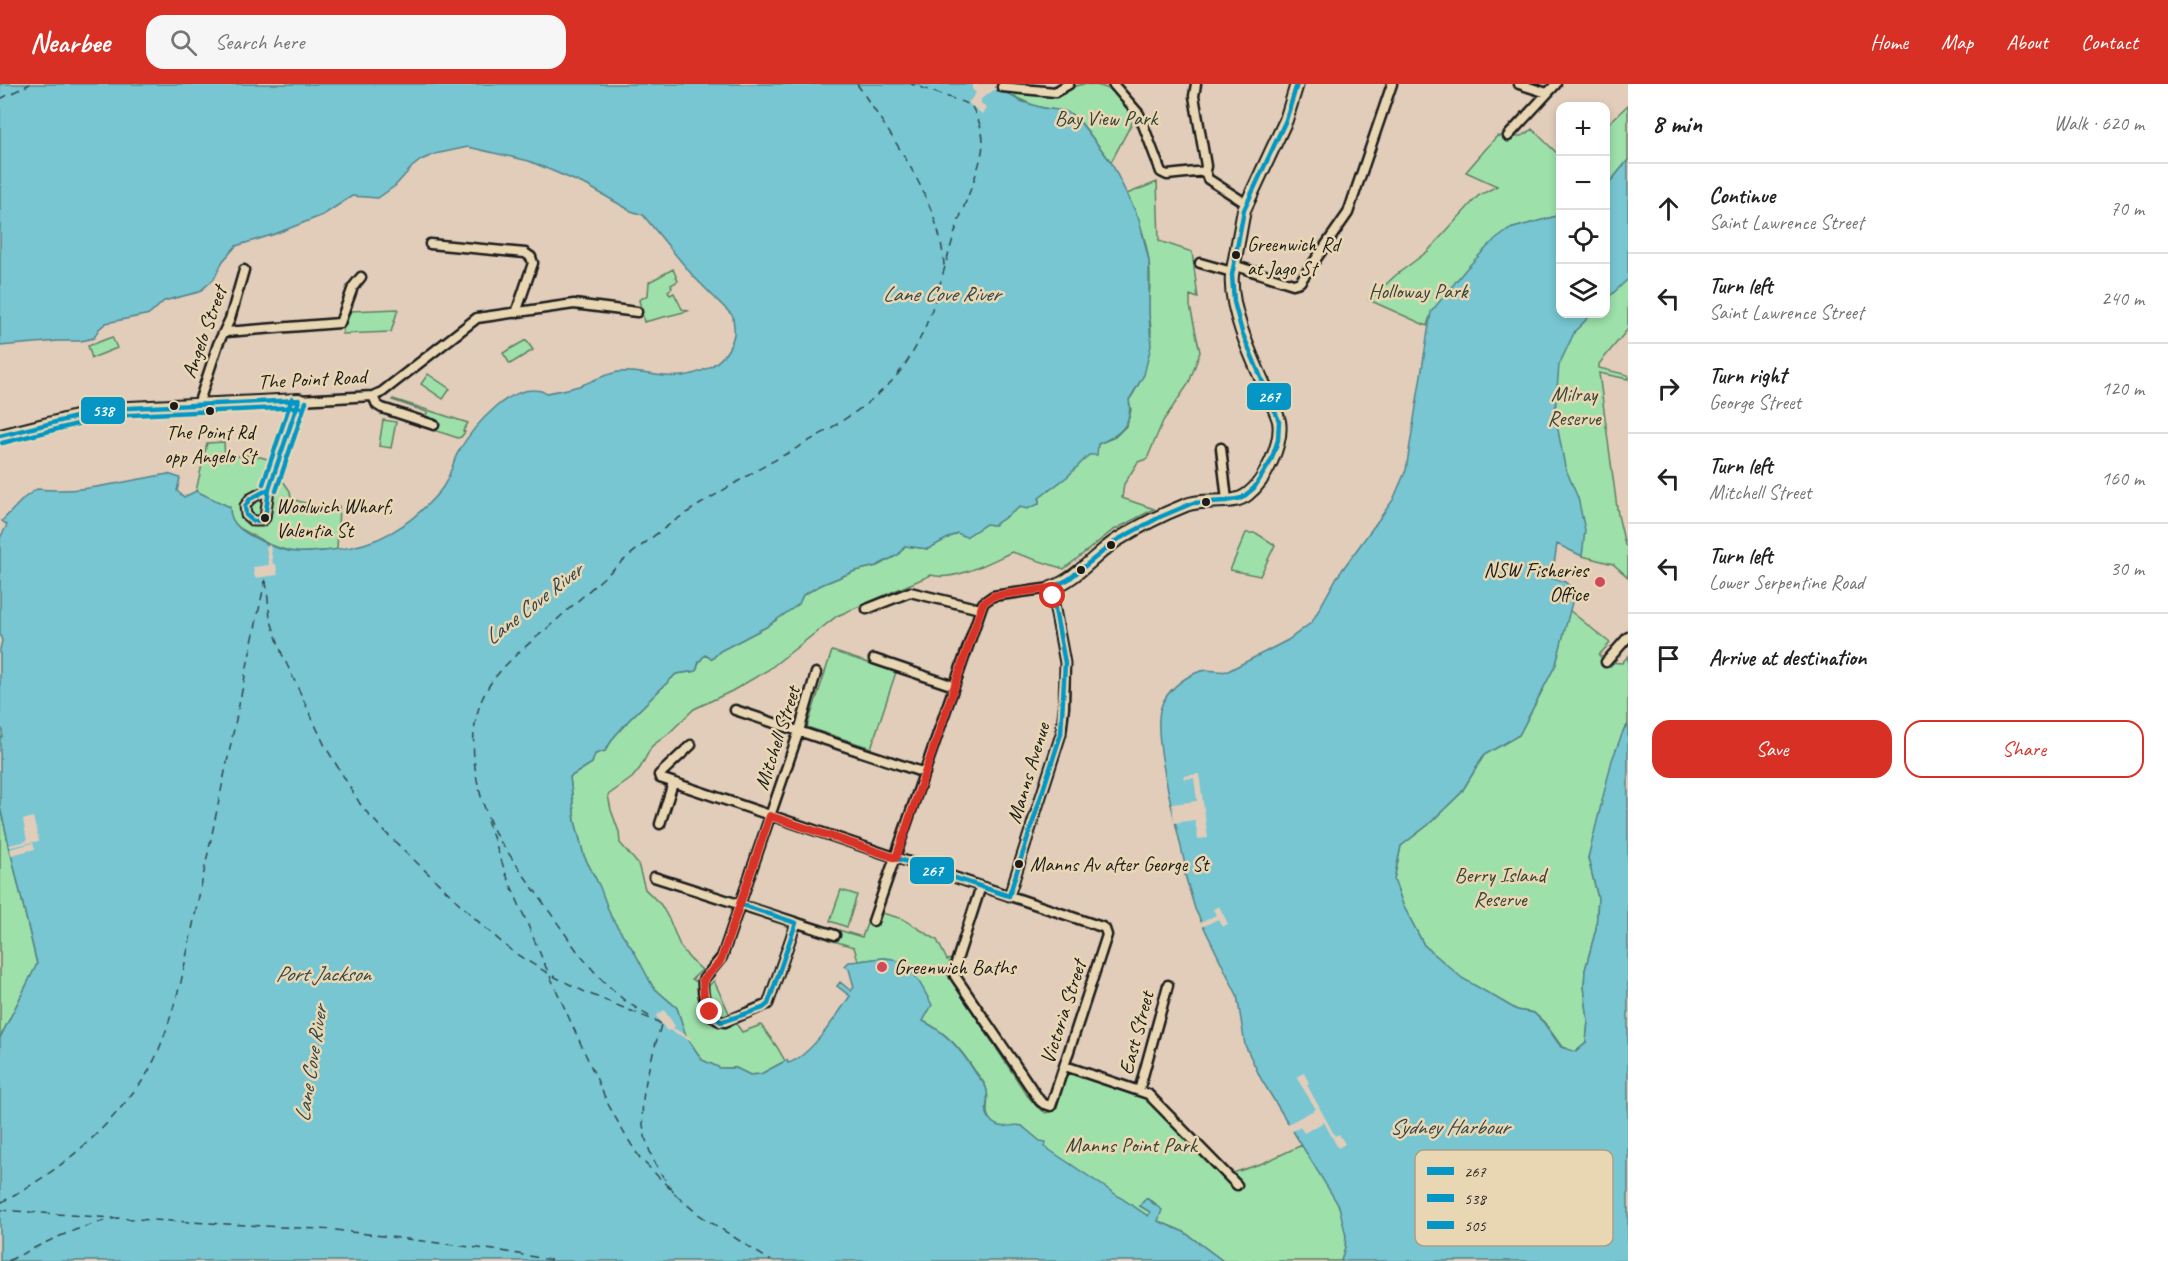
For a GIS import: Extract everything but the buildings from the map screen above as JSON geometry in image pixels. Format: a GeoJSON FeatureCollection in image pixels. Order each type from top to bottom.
{"type":"FeatureCollection","features":[{"type":"Feature","properties":{"kind":"street"},"geometry":{"type":"LineString","coordinates":[[1002,87],[1055,92],[1069,84]]}},
{"type":"Feature","properties":{"kind":"street"},"geometry":{"type":"LineString","coordinates":[[1113,84],[1139,114],[1161,172],[1167,175],[1205,171]]}},
{"type":"Feature","properties":{"kind":"street"},"geometry":{"type":"LineString","coordinates":[[1196,84],[1194,96],[1208,179],[1247,204]]}},
{"type":"Feature","properties":{"kind":"street"},"geometry":{"type":"LineString","coordinates":[[873,921],[983,603],[993,596],[1051,588],[1064,582],[1117,540],[1185,505],[1246,496],[1268,468],[1279,431],[1277,415],[1252,358],[1236,308],[1231,284],[1232,269],[1241,221],[1286,120],[1297,84]]}},
{"type":"Feature","properties":{"kind":"street"},"geometry":{"type":"LineString","coordinates":[[1200,263],[1293,284],[1300,282],[1348,213],[1392,84]]}},
{"type":"Feature","properties":{"kind":"street"},"geometry":{"type":"LineString","coordinates":[[1519,84],[1547,93]]}},
{"type":"Feature","properties":{"kind":"street"},"geometry":{"type":"LineString","coordinates":[[1508,136],[1556,84]]}},
{"type":"Feature","properties":{"kind":"street"},"geometry":{"type":"LineString","coordinates":[[430,244],[525,254],[531,257],[533,263],[516,313]]}},
{"type":"Feature","properties":{"kind":"street","name":"Angelo Street"},"geometry":{"type":"LineString","coordinates":[[198,405],[218,344],[226,332],[244,270]]}},
{"type":"Feature","properties":{"kind":"street"},"geometry":{"type":"LineString","coordinates":[[226,332],[340,323],[353,287],[361,278]]}},
{"type":"Feature","properties":{"kind":"street","name":"The Point Road"},"geometry":{"type":"LineString","coordinates":[[0,436],[108,409],[373,396],[387,390],[477,318],[574,304],[637,312]]}},
{"type":"Feature","properties":{"kind":"street"},"geometry":{"type":"LineString","coordinates":[[373,396],[377,405],[382,408],[434,425]]}},
{"type":"Feature","properties":{"kind":"street"},"geometry":{"type":"LineString","coordinates":[[269,489],[299,400]]}},
{"type":"Feature","properties":{"kind":"street"},"geometry":{"type":"LineString","coordinates":[[1221,448],[1227,500]]}},
{"type":"Feature","properties":{"kind":"street","name":"Manns Avenue"},"geometry":{"type":"LineString","coordinates":[[1009,896],[1061,734],[1065,707],[1065,663],[1051,588]]}},
{"type":"Feature","properties":{"kind":"street"},"geometry":{"type":"LineString","coordinates":[[867,609],[910,592],[980,609]]}},
{"type":"Feature","properties":{"kind":"street"},"geometry":{"type":"LineString","coordinates":[[1606,662],[1628,637]]}},
{"type":"Feature","properties":{"kind":"street"},"geometry":{"type":"LineString","coordinates":[[874,659],[954,686]]}},
{"type":"Feature","properties":{"kind":"street","name":"Mitchell Street"},"geometry":{"type":"LineString","coordinates":[[796,923],[772,998],[766,1006],[721,1023],[712,1015],[704,1000],[704,978],[721,960],[799,731],[816,673]]}},
{"type":"Feature","properties":{"kind":"street"},"geometry":{"type":"LineString","coordinates":[[735,710],[925,773]]}},
{"type":"Feature","properties":{"kind":"street"},"geometry":{"type":"LineString","coordinates":[[691,745],[658,775],[660,778],[1009,896]]}},
{"type":"Feature","properties":{"kind":"street"},"geometry":{"type":"LineString","coordinates":[[660,824],[673,783]]}},
{"type":"Feature","properties":{"kind":"street"},"geometry":{"type":"LineString","coordinates":[[654,877],[835,935]]}},
{"type":"Feature","properties":{"kind":"street","name":"Victoria Street"},"geometry":{"type":"LineString","coordinates":[[981,886],[954,969],[955,976],[1040,1101],[1051,1106],[1107,935],[1105,928],[1009,896]]}},
{"type":"Feature","properties":{"kind":"street","name":"East Street"},"geometry":{"type":"LineString","coordinates":[[1139,1091],[1168,985]]}},
{"type":"Feature","properties":{"kind":"street"},"geometry":{"type":"LineString","coordinates":[[1065,1066],[1148,1094],[1237,1185]]}},
{"type":"Feature","properties":{"kind":"green space","name":"Bay View Park"},"geometry":{"type":"Polygon","coordinates":[[[1084,84],[1101,86],[1114,92],[1136,115],[1111,162],[1082,124],[1071,114],[1035,106],[1006,93],[1027,90],[1052,91],[1084,84]]]}},
{"type":"Feature","properties":{"kind":"green space"},"geometry":{"type":"Polygon","coordinates":[[[1628,105],[1628,160],[1610,182],[1610,156],[1610,122],[1628,105]]]}},
{"type":"Feature","properties":{"kind":"green space","name":"Holloway Park"},"geometry":{"type":"Polygon","coordinates":[[[1532,129],[1556,152],[1556,216],[1510,229],[1429,319],[1427,326],[1369,300],[1396,275],[1428,251],[1478,196],[1497,186],[1466,172],[1497,136],[1520,136],[1532,129]]]}},
{"type":"Feature","properties":{"kind":"green space"},"geometry":{"type":"Polygon","coordinates":[[[1157,182],[1159,241],[1192,252],[1198,298],[1190,295],[1190,306],[1200,352],[1189,383],[1163,421],[1147,459],[1138,462],[1124,484],[1122,498],[1154,509],[1112,531],[1064,569],[1012,552],[983,566],[961,573],[950,576],[931,575],[837,616],[768,670],[694,709],[652,746],[632,778],[608,795],[620,843],[638,864],[645,889],[661,905],[680,946],[702,970],[692,979],[706,988],[714,981],[730,1015],[742,1032],[761,1025],[785,1061],[761,1074],[750,1075],[736,1068],[720,1068],[702,1060],[686,1036],[677,1008],[653,987],[611,917],[584,856],[575,821],[570,777],[592,763],[595,754],[605,751],[629,720],[676,674],[696,671],[705,655],[712,659],[720,651],[766,627],[798,604],[803,595],[855,571],[877,566],[898,555],[905,546],[928,549],[957,533],[986,524],[994,525],[1020,507],[1039,504],[1039,498],[1068,476],[1098,444],[1115,437],[1127,425],[1131,410],[1129,400],[1146,367],[1151,330],[1150,271],[1147,248],[1137,215],[1127,194],[1157,182]]]}},
{"type":"Feature","properties":{"kind":"green space"},"geometry":{"type":"Polygon","coordinates":[[[673,269],[678,281],[671,285],[672,288],[668,291],[670,295],[674,293],[682,309],[688,311],[644,322],[639,300],[648,295],[649,282],[673,269]]]}},
{"type":"Feature","properties":{"kind":"green space","name":"Milray Reserve"},"geometry":{"type":"Polygon","coordinates":[[[1628,274],[1628,329],[1599,364],[1599,368],[1628,375],[1628,379],[1599,373],[1618,515],[1625,545],[1628,547],[1628,577],[1613,564],[1582,556],[1584,531],[1578,499],[1566,474],[1549,385],[1580,318],[1610,318],[1610,290],[1628,274]]]}},
{"type":"Feature","properties":{"kind":"green space"},"geometry":{"type":"Polygon","coordinates":[[[398,309],[391,332],[342,334],[349,311],[398,309]]]}},
{"type":"Feature","properties":{"kind":"green space"},"geometry":{"type":"Polygon","coordinates":[[[112,337],[117,348],[92,358],[88,346],[112,337]]]}},
{"type":"Feature","properties":{"kind":"green space"},"geometry":{"type":"Polygon","coordinates":[[[526,340],[533,350],[510,364],[503,353],[526,340]]]}},
{"type":"Feature","properties":{"kind":"green space"},"geometry":{"type":"Polygon","coordinates":[[[428,374],[450,389],[443,399],[421,384],[428,374]]]}},
{"type":"Feature","properties":{"kind":"green space"},"geometry":{"type":"Polygon","coordinates":[[[393,399],[468,423],[463,431],[465,432],[458,438],[434,430],[435,428],[388,408],[389,405],[426,417],[427,412],[393,399]]]}},
{"type":"Feature","properties":{"kind":"green space"},"geometry":{"type":"Polygon","coordinates":[[[383,420],[396,422],[391,448],[379,446],[383,420]]]}},
{"type":"Feature","properties":{"kind":"green space"},"geometry":{"type":"Polygon","coordinates":[[[224,442],[225,459],[250,455],[288,466],[283,481],[290,491],[291,499],[319,507],[339,506],[337,550],[295,553],[270,545],[236,526],[229,516],[229,507],[196,491],[207,443],[224,442]]]}},
{"type":"Feature","properties":{"kind":"green space"},"geometry":{"type":"Polygon","coordinates":[[[1246,533],[1256,533],[1275,545],[1260,576],[1230,570],[1246,533]]]}},
{"type":"Feature","properties":{"kind":"green space","name":"Berry Island Reserve"},"geometry":{"type":"Polygon","coordinates":[[[1569,610],[1610,643],[1599,655],[1606,662],[1622,663],[1628,656],[1628,725],[1624,729],[1588,858],[1598,898],[1596,929],[1585,970],[1584,986],[1588,1021],[1586,1043],[1575,1052],[1562,1047],[1544,1022],[1534,1013],[1517,1010],[1461,978],[1424,945],[1403,905],[1394,879],[1401,846],[1428,825],[1461,793],[1484,755],[1519,735],[1556,664],[1569,610]]]}},
{"type":"Feature","properties":{"kind":"green space"},"geometry":{"type":"Polygon","coordinates":[[[832,651],[896,672],[871,748],[807,727],[832,651]]]}},
{"type":"Feature","properties":{"kind":"green space"},"geometry":{"type":"Polygon","coordinates":[[[0,807],[37,964],[0,1038],[0,807]]]}},
{"type":"Feature","properties":{"kind":"green space"},"geometry":{"type":"Polygon","coordinates":[[[841,890],[857,895],[847,927],[830,921],[841,890]]]}},
{"type":"Feature","properties":{"kind":"green space","name":"Manns Point Park"},"geometry":{"type":"Polygon","coordinates":[[[882,913],[903,919],[937,940],[947,960],[952,959],[948,975],[1027,1095],[1037,1107],[1046,1113],[1055,1110],[1068,1072],[1136,1094],[1144,1084],[1230,1174],[1263,1163],[1302,1145],[1328,1185],[1342,1215],[1345,1246],[1341,1261],[1223,1261],[1184,1232],[1158,1221],[1156,1204],[1146,1198],[1140,1206],[1151,1212],[1148,1216],[1044,1147],[1022,1126],[998,1127],[995,1125],[987,1114],[988,1096],[982,1081],[953,1042],[923,1021],[931,1005],[886,958],[858,961],[854,947],[830,940],[835,929],[862,937],[868,921],[878,925],[882,913]]]}},
{"type":"Feature","properties":{"kind":"water","name":"Port Jackson"},"geometry":{"type":"Polygon","coordinates":[[[0,84],[999,84],[1006,93],[1020,101],[1043,108],[1065,111],[1077,118],[1111,162],[1139,219],[1149,261],[1151,346],[1144,375],[1129,400],[1127,423],[1119,433],[1098,444],[1097,455],[1089,455],[1068,476],[1039,498],[1039,504],[1027,509],[1020,507],[994,525],[986,524],[966,537],[957,533],[928,549],[905,546],[898,555],[876,566],[855,571],[821,585],[803,595],[799,604],[766,627],[720,651],[712,659],[705,655],[696,671],[676,674],[629,720],[605,751],[595,754],[592,763],[570,777],[575,821],[584,856],[600,887],[611,917],[635,953],[653,987],[677,1008],[686,1036],[702,1060],[720,1068],[736,1068],[750,1075],[761,1074],[787,1060],[788,1063],[805,1053],[814,1044],[850,996],[837,986],[840,982],[851,991],[854,987],[849,969],[845,966],[849,962],[883,958],[900,962],[913,974],[932,1005],[923,1021],[953,1043],[984,1083],[987,1091],[987,1115],[992,1122],[999,1126],[1022,1126],[1040,1141],[1046,1142],[1045,1147],[1148,1216],[1150,1212],[1140,1206],[1146,1198],[1162,1210],[1158,1221],[1184,1232],[1223,1261],[0,1261],[0,1038],[37,964],[0,807],[2,729],[0,729],[0,649],[2,641],[0,634],[0,538],[7,525],[2,521],[24,498],[37,489],[70,490],[168,474],[180,478],[177,491],[184,497],[196,491],[230,507],[233,520],[241,530],[274,547],[306,552],[349,548],[392,532],[429,503],[443,486],[457,454],[473,431],[483,419],[508,398],[521,392],[534,390],[547,393],[571,388],[618,372],[676,376],[698,372],[717,362],[725,354],[734,330],[733,316],[693,276],[643,215],[631,211],[588,186],[529,161],[468,147],[435,154],[421,160],[395,186],[378,198],[352,196],[323,215],[236,246],[223,261],[214,279],[199,292],[164,301],[150,314],[106,323],[94,338],[81,341],[0,346],[0,84]]]}},
{"type":"Feature","properties":{"kind":"water"},"geometry":{"type":"Polygon","coordinates":[[[1628,160],[1628,279],[1610,296],[1610,210],[1610,182],[1628,160]]]}},
{"type":"Feature","properties":{"kind":"water","name":"Sydney Harbour"},"geometry":{"type":"Polygon","coordinates":[[[1556,216],[1556,318],[1588,318],[1575,331],[1559,365],[1555,414],[1565,467],[1578,498],[1585,530],[1582,556],[1557,544],[1552,578],[1565,582],[1575,591],[1556,664],[1519,735],[1484,755],[1461,793],[1428,825],[1401,846],[1394,879],[1403,905],[1424,945],[1462,978],[1517,1010],[1534,1013],[1561,1047],[1576,1052],[1586,1043],[1588,1021],[1584,986],[1585,970],[1596,929],[1598,898],[1588,858],[1612,760],[1624,729],[1628,725],[1628,1261],[1341,1261],[1346,1236],[1339,1206],[1261,1079],[1245,1045],[1237,995],[1195,909],[1183,868],[1185,865],[1162,761],[1159,721],[1161,707],[1167,695],[1189,676],[1204,670],[1228,671],[1288,640],[1312,622],[1337,577],[1393,500],[1406,470],[1431,312],[1466,269],[1491,243],[1510,229],[1556,216]]]}},
{"type":"Feature","properties":{"kind":"pier"},"geometry":{"type":"Polygon","coordinates":[[[972,84],[999,84],[1003,89],[994,90],[981,99],[981,103],[987,109],[982,114],[968,103],[976,93],[972,89],[972,84]]]}},
{"type":"Feature","properties":{"kind":"pier"},"geometry":{"type":"Polygon","coordinates":[[[270,545],[273,564],[276,564],[278,575],[255,578],[253,567],[269,565],[266,546],[270,545]]]}},
{"type":"Feature","properties":{"kind":"pier"},"geometry":{"type":"Polygon","coordinates":[[[1199,774],[1208,838],[1198,839],[1195,820],[1174,823],[1172,804],[1197,801],[1194,778],[1184,779],[1183,776],[1199,774]]]}},
{"type":"Feature","properties":{"kind":"pier"},"geometry":{"type":"Polygon","coordinates":[[[33,817],[39,841],[10,847],[9,845],[27,841],[23,820],[33,817]]]}},
{"type":"Feature","properties":{"kind":"pier"},"geometry":{"type":"Polygon","coordinates":[[[33,843],[35,849],[11,855],[10,849],[33,843]]]}},
{"type":"Feature","properties":{"kind":"pier"},"geometry":{"type":"Polygon","coordinates":[[[1219,906],[1228,924],[1222,927],[1218,919],[1202,927],[1200,923],[1216,915],[1213,909],[1219,906]]]}},
{"type":"Feature","properties":{"kind":"pier"},"geometry":{"type":"Polygon","coordinates":[[[664,1010],[675,1026],[673,1028],[690,1037],[692,1041],[667,1031],[656,1016],[664,1010]]]}},
{"type":"Feature","properties":{"kind":"pier"},"geometry":{"type":"Polygon","coordinates":[[[1304,1073],[1309,1083],[1307,1085],[1335,1136],[1339,1134],[1345,1144],[1338,1148],[1324,1122],[1304,1133],[1300,1127],[1291,1132],[1286,1125],[1316,1109],[1296,1077],[1304,1073]]]}},
{"type":"Feature","properties":{"kind":"ferry route"},"geometry":{"type":"LineString","coordinates":[[0,99],[30,84]]}},
{"type":"Feature","properties":{"kind":"ferry route"},"geometry":{"type":"LineString","coordinates":[[857,84],[899,148],[924,194],[941,242],[944,266]]}},
{"type":"Feature","properties":{"kind":"ferry route"},"geometry":{"type":"LineString","coordinates":[[661,1024],[624,1000],[601,979],[580,955],[497,837],[482,800],[477,779],[474,758],[476,717],[493,680],[508,663],[627,558],[680,517],[854,413],[890,383],[904,366],[915,349],[932,310],[956,229],[976,173],[983,142],[981,127],[971,105],[911,84]]}},
{"type":"Feature","properties":{"kind":"ferry route"},"geometry":{"type":"LineString","coordinates":[[0,1203],[54,1170],[100,1131],[139,1086],[157,1054],[181,982],[266,576]]}},
{"type":"Feature","properties":{"kind":"ferry route"},"geometry":{"type":"LineString","coordinates":[[266,581],[270,618],[282,654],[325,746],[362,807],[386,833],[513,952],[585,992],[658,1022]]}},
{"type":"Feature","properties":{"kind":"ferry route"},"geometry":{"type":"LineString","coordinates":[[487,820],[506,874],[548,972]]}},
{"type":"Feature","properties":{"kind":"ferry route"},"geometry":{"type":"LineString","coordinates":[[550,976],[608,1104],[624,1133],[640,1158],[677,1196]]}},
{"type":"Feature","properties":{"kind":"ferry route"},"geometry":{"type":"LineString","coordinates":[[661,1025],[648,1071],[642,1111],[649,1149],[659,1170],[674,1192]]}},
{"type":"Feature","properties":{"kind":"ferry route"},"geometry":{"type":"LineString","coordinates":[[677,1196],[698,1214],[771,1261]]}},
{"type":"Feature","properties":{"kind":"ferry route"},"geometry":{"type":"LineString","coordinates":[[0,1210],[113,1218]]}},
{"type":"Feature","properties":{"kind":"ferry route"},"geometry":{"type":"LineString","coordinates":[[8,1261],[48,1241],[117,1218],[336,1230],[502,1251],[556,1261]]}},
{"type":"Feature","properties":{"kind":"transit line","name":"267"},"geometry":{"type":"LineString","coordinates":[[1051,588],[1069,579],[1117,540],[1160,517],[1193,503],[1242,498],[1254,488],[1271,461],[1278,440],[1279,421],[1242,332],[1234,302],[1232,275],[1244,210],[1286,120],[1297,84]]}},
{"type":"Feature","properties":{"kind":"transit line","name":"505"},"geometry":{"type":"LineString","coordinates":[[263,484],[292,398]]}},
{"type":"Feature","properties":{"kind":"transit line","name":"538"},"geometry":{"type":"LineString","coordinates":[[269,489],[299,400]]}},
{"type":"Feature","properties":{"kind":"transit line","name":"538"},"geometry":{"type":"LineString","coordinates":[[0,436],[108,409],[299,400]]}},
{"type":"Feature","properties":{"kind":"transit line","name":"505"},"geometry":{"type":"LineString","coordinates":[[276,491],[306,402]]}},
{"type":"Feature","properties":{"kind":"transit line","name":"505"},"geometry":{"type":"LineString","coordinates":[[2,443],[109,416],[299,407]]}},
{"type":"Feature","properties":{"kind":"transit line","name":"538"},"geometry":{"type":"LineString","coordinates":[[269,489],[265,518],[262,521],[253,521],[246,515],[245,506],[250,499],[269,489]]}},
{"type":"Feature","properties":{"kind":"transit line","name":"267"},"geometry":{"type":"LineString","coordinates":[[1009,896],[1061,734],[1065,663],[1051,588]]}},
{"type":"Feature","properties":{"kind":"transit line","name":"267"},"geometry":{"type":"LineString","coordinates":[[770,816],[1009,896]]}},
{"type":"Feature","properties":{"kind":"transit line","name":"267"},"geometry":{"type":"LineString","coordinates":[[740,904],[770,816]]}},
{"type":"Feature","properties":{"kind":"transit line","name":"267"},"geometry":{"type":"LineString","coordinates":[[740,904],[796,923],[768,1004],[763,1008],[721,1022],[712,1013],[707,1003],[703,980],[721,960],[740,904]]}},
{"type":"Feature","properties":{"kind":"place","name":"Greenwich Rd at Jago St"},"geometry":{"type":"Point","coordinates":[1236,255]}},
{"type":"Feature","properties":{"kind":"place","name":"The Point Rd opp Angelo St"},"geometry":{"type":"Point","coordinates":[210,411]}},
{"type":"Feature","properties":{"kind":"place","name":"Woolwich Wharf, Valentia St"},"geometry":{"type":"Point","coordinates":[265,518]}},
{"type":"Feature","properties":{"kind":"place","name":"NSW Fisheries Office"},"geometry":{"type":"Point","coordinates":[1600,582]}},
{"type":"Feature","properties":{"kind":"place","name":"Manns Av after George St"},"geometry":{"type":"Point","coordinates":[1019,864]}},
{"type":"Feature","properties":{"kind":"place","name":"Greenwich Baths"},"geometry":{"type":"Point","coordinates":[882,967]}},
{"type":"Feature","properties":{"kind":"route"},"geometry":{"type":"LineString","coordinates":[[710,1012],[704,1000],[703,980],[722,957],[770,816],[896,858],[983,603],[993,596],[1051,588],[1053,596]]}},
{"type":"Feature","properties":{"kind":"water label","name":"Lane Cove River"},"geometry":{"type":"Point","coordinates":[941,294]}},
{"type":"Feature","properties":{"kind":"water label","name":"Lane Cove River"},"geometry":{"type":"Point","coordinates":[533,604]}},
{"type":"Feature","properties":{"kind":"water label","name":"Lane Cove River"},"geometry":{"type":"Point","coordinates":[311,1064]}}]}
